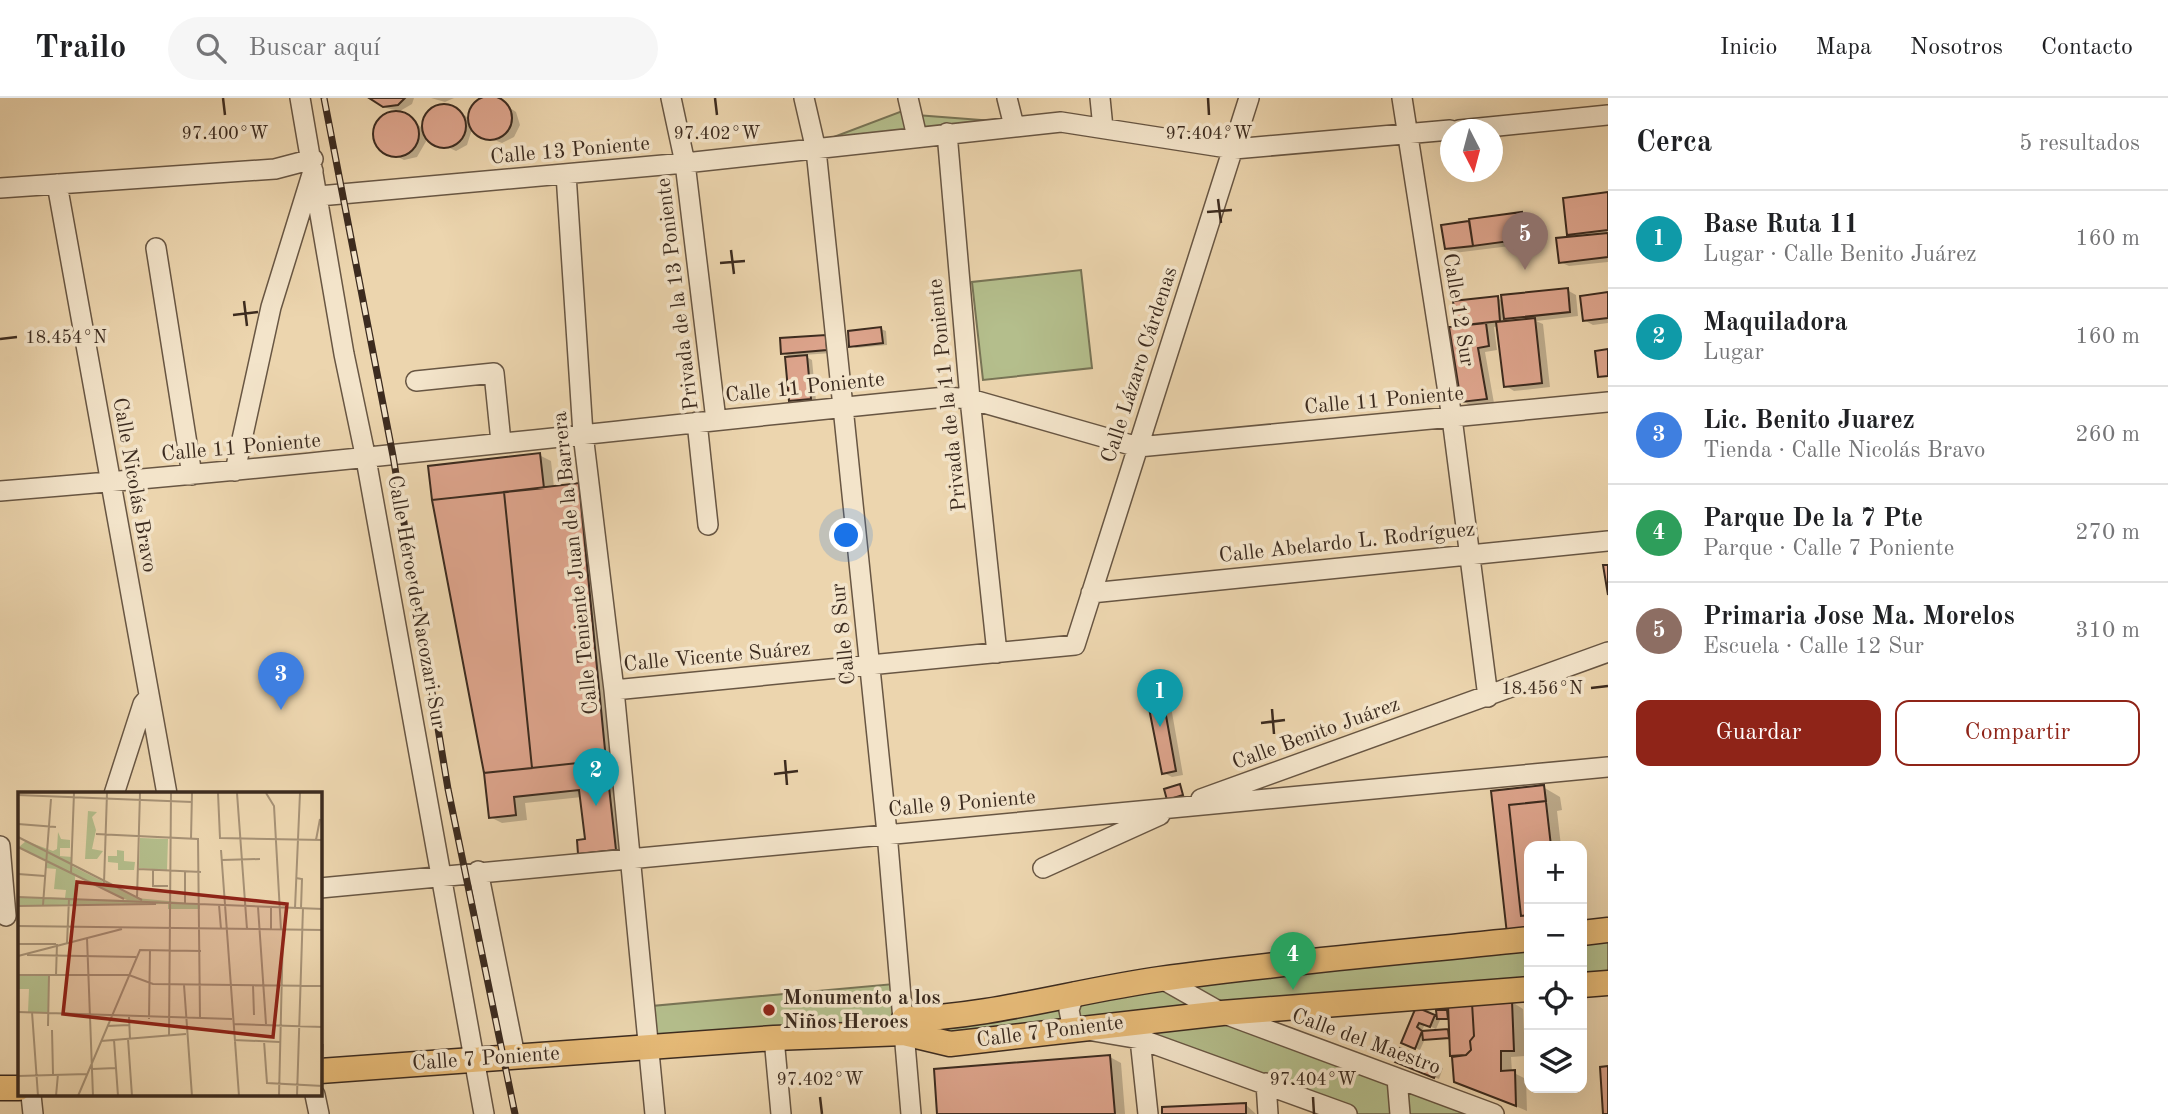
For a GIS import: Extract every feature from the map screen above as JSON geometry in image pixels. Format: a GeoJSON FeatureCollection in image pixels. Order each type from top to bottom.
{"type":"FeatureCollection","features":[{"type":"Feature","properties":{"kind":"main road"},"geometry":{"type":"LineString","coordinates":[[1587,932],[1608,930]]}},
{"type":"Feature","properties":{"kind":"main road","name":"Calle 7 Poniente"},"geometry":{"type":"LineString","coordinates":[[322,1071],[648,1048],[904,1026],[1074,992],[1162,979],[1524,940]]}},
{"type":"Feature","properties":{"kind":"main road"},"geometry":{"type":"LineString","coordinates":[[1587,985],[1608,983]]}},
{"type":"Feature","properties":{"kind":"main road","name":"Calle 7 Poniente"},"geometry":{"type":"LineString","coordinates":[[904,1026],[950,1044],[1222,1013],[1524,989]]}},
{"type":"Feature","properties":{"kind":"main road"},"geometry":{"type":"LineString","coordinates":[[0,1088],[18,1087]]}},
{"type":"Feature","properties":{"kind":"street","name":"Calle Héroe de Nacozari Sur"},"geometry":{"type":"LineString","coordinates":[[300,98],[314,164],[344,354],[443,875],[484,1114]]}},
{"type":"Feature","properties":{"kind":"street","name":"Privada de la 13 Poniente"},"geometry":{"type":"LineString","coordinates":[[671,98],[685,163],[706,421]]}},
{"type":"Feature","properties":{"kind":"street","name":"Calle 8 Sur"},"geometry":{"type":"LineString","coordinates":[[804,98],[816,150],[844,407],[887,833],[911,1114]]}},
{"type":"Feature","properties":{"kind":"street"},"geometry":{"type":"LineString","coordinates":[[908,98],[917,137]]}},
{"type":"Feature","properties":{"kind":"street"},"geometry":{"type":"LineString","coordinates":[[1007,98],[1014,125]]}},
{"type":"Feature","properties":{"kind":"street"},"geometry":{"type":"LineString","coordinates":[[1100,98],[1103,128]]}},
{"type":"Feature","properties":{"kind":"street","name":"Calle Lázaro Cárdenas"},"geometry":{"type":"LineString","coordinates":[[1075,645],[1249,98]]}},
{"type":"Feature","properties":{"kind":"street","name":"Calle 12 Sur"},"geometry":{"type":"LineString","coordinates":[[1402,98],[1452,418],[1488,697]]}},
{"type":"Feature","properties":{"kind":"street"},"geometry":{"type":"LineString","coordinates":[[1503,126],[1608,115]]}},
{"type":"Feature","properties":{"kind":"street","name":"Calle 13 Poniente"},"geometry":{"type":"LineString","coordinates":[[319,196],[816,150],[1014,125],[1061,122],[1234,149],[1440,131]]}},
{"type":"Feature","properties":{"kind":"street","name":"Privada de la 11 Poniente"},"geometry":{"type":"LineString","coordinates":[[947,133],[970,399],[997,653]]}},
{"type":"Feature","properties":{"kind":"street"},"geometry":{"type":"LineString","coordinates":[[0,188],[314,164],[271,307],[235,471]]}},
{"type":"Feature","properties":{"kind":"street","name":"Calle Teniente Juan de la Barrera"},"geometry":{"type":"LineString","coordinates":[[566,174],[583,434],[614,690],[655,1114]]}},
{"type":"Feature","properties":{"kind":"street","name":"Calle Nicolás Bravo"},"geometry":{"type":"LineString","coordinates":[[57,184],[167,792]]}},
{"type":"Feature","properties":{"kind":"street"},"geometry":{"type":"LineString","coordinates":[[156,248],[192,475]]}},
{"type":"Feature","properties":{"kind":"street"},"geometry":{"type":"LineString","coordinates":[[416,381],[494,373],[501,442]]}},
{"type":"Feature","properties":{"kind":"street","name":"Calle 11 Poniente"},"geometry":{"type":"LineString","coordinates":[[0,491],[366,459],[501,442],[946,397],[970,399],[1138,447],[1608,402]]}},
{"type":"Feature","properties":{"kind":"street"},"geometry":{"type":"LineString","coordinates":[[706,421],[708,525]]}},
{"type":"Feature","properties":{"kind":"street","name":"Calle Abelardo L. Rodríguez"},"geometry":{"type":"LineString","coordinates":[[1091,593],[1608,541]]}},
{"type":"Feature","properties":{"kind":"street","name":"Calle Vicente Suárez"},"geometry":{"type":"LineString","coordinates":[[614,690],[1075,645]]}},
{"type":"Feature","properties":{"kind":"street","name":"Calle Benito Juárez"},"geometry":{"type":"LineString","coordinates":[[1043,868],[1174,809],[1608,652]]}},
{"type":"Feature","properties":{"kind":"street"},"geometry":{"type":"LineString","coordinates":[[115,792],[143,704],[148,698]]}},
{"type":"Feature","properties":{"kind":"street","name":"Calle 9 Poniente"},"geometry":{"type":"LineString","coordinates":[[322,888],[478,871],[1608,767]]}},
{"type":"Feature","properties":{"kind":"street"},"geometry":{"type":"LineString","coordinates":[[0,846],[9,916]]}},
{"type":"Feature","properties":{"kind":"street"},"geometry":{"type":"LineString","coordinates":[[478,871],[515,1056]]}},
{"type":"Feature","properties":{"kind":"street","name":"Calle del Maestro"},"geometry":{"type":"LineString","coordinates":[[1162,979],[1222,1013],[1494,1114]]}},
{"type":"Feature","properties":{"kind":"street"},"geometry":{"type":"LineString","coordinates":[[1074,992],[1069,1010],[1071,1020],[1081,1029],[1140,1039],[1347,1114]]}},
{"type":"Feature","properties":{"kind":"street"},"geometry":{"type":"LineString","coordinates":[[774,1038],[781,1114]]}},
{"type":"Feature","properties":{"kind":"street"},"geometry":{"type":"LineString","coordinates":[[1140,1039],[1148,1114]]}},
{"type":"Feature","properties":{"kind":"street"},"geometry":{"type":"LineString","coordinates":[[1397,1078],[1400,1114]]}},
{"type":"Feature","properties":{"kind":"street"},"geometry":{"type":"LineString","coordinates":[[1266,1083],[1268,1114]]}},
{"type":"Feature","properties":{"kind":"street"},"geometry":{"type":"LineString","coordinates":[[31,1096],[33,1114]]}},
{"type":"Feature","properties":{"kind":"street"},"geometry":{"type":"LineString","coordinates":[[316,1096],[319,1114]]}},
{"type":"Feature","properties":{"kind":"green space"},"geometry":{"type":"Polygon","coordinates":[[[905,110],[916,115],[1007,122],[818,143],[905,110]]]}},
{"type":"Feature","properties":{"kind":"green space"},"geometry":{"type":"Polygon","coordinates":[[[1081,270],[1092,368],[983,380],[972,282],[1081,270]]]}},
{"type":"Feature","properties":{"kind":"green space"},"geometry":{"type":"Polygon","coordinates":[[[1608,931],[1608,983],[1587,985],[1587,933],[1608,931]]]}},
{"type":"Feature","properties":{"kind":"green space"},"geometry":{"type":"Polygon","coordinates":[[[1524,941],[1524,988],[950,1043],[908,1020],[1524,941]]]}},
{"type":"Feature","properties":{"kind":"green space"},"geometry":{"type":"Polygon","coordinates":[[[894,984],[901,1028],[655,1045],[652,1006],[894,984]]]}},
{"type":"Feature","properties":{"kind":"green space"},"geometry":{"type":"Polygon","coordinates":[[[1230,1022],[1490,1114],[1354,1114],[1153,1040],[1146,1023],[1230,1022]]]}},
{"type":"Feature","properties":{"kind":"building"},"geometry":{"type":"Polygon","coordinates":[[[490,96],[505,103],[512,118],[505,133],[490,140],[475,133],[468,118],[475,103],[490,96]]]}},
{"type":"Feature","properties":{"kind":"building"},"geometry":{"type":"Polygon","coordinates":[[[369,98],[405,98],[398,105],[383,107],[369,98]]]}},
{"type":"Feature","properties":{"kind":"building"},"geometry":{"type":"Polygon","coordinates":[[[444,104],[459,111],[466,126],[459,141],[444,148],[429,141],[422,126],[429,111],[444,104]]]}},
{"type":"Feature","properties":{"kind":"building"},"geometry":{"type":"Polygon","coordinates":[[[396,111],[412,118],[419,134],[412,150],[396,157],[380,150],[373,134],[380,118],[396,111]]]}},
{"type":"Feature","properties":{"kind":"building"},"geometry":{"type":"Polygon","coordinates":[[[1608,192],[1608,230],[1567,235],[1563,198],[1608,192]]]}},
{"type":"Feature","properties":{"kind":"building"},"geometry":{"type":"Polygon","coordinates":[[[1522,212],[1525,239],[1473,246],[1469,219],[1522,212]]]}},
{"type":"Feature","properties":{"kind":"building"},"geometry":{"type":"Polygon","coordinates":[[[1469,221],[1473,246],[1445,249],[1441,225],[1469,221]]]}},
{"type":"Feature","properties":{"kind":"building"},"geometry":{"type":"Polygon","coordinates":[[[1608,233],[1608,257],[1559,263],[1556,238],[1608,233]]]}},
{"type":"Feature","properties":{"kind":"building"},"geometry":{"type":"Polygon","coordinates":[[[1568,288],[1570,312],[1504,319],[1501,295],[1568,288]]]}},
{"type":"Feature","properties":{"kind":"building"},"geometry":{"type":"Polygon","coordinates":[[[1608,292],[1608,318],[1583,321],[1580,296],[1608,292]]]}},
{"type":"Feature","properties":{"kind":"building"},"geometry":{"type":"Polygon","coordinates":[[[1498,296],[1500,321],[1456,326],[1453,301],[1498,296]]]}},
{"type":"Feature","properties":{"kind":"building"},"geometry":{"type":"Polygon","coordinates":[[[1535,318],[1542,383],[1504,387],[1496,322],[1535,318]]]}},
{"type":"Feature","properties":{"kind":"building"},"geometry":{"type":"Polygon","coordinates":[[[1486,323],[1489,346],[1478,348],[1487,399],[1461,402],[1449,327],[1486,323]]]}},
{"type":"Feature","properties":{"kind":"building"},"geometry":{"type":"Polygon","coordinates":[[[881,327],[883,343],[849,347],[848,331],[881,327]]]}},
{"type":"Feature","properties":{"kind":"building"},"geometry":{"type":"Polygon","coordinates":[[[826,335],[827,350],[781,354],[780,338],[826,335]]]}},
{"type":"Feature","properties":{"kind":"building"},"geometry":{"type":"Polygon","coordinates":[[[1608,349],[1608,376],[1598,377],[1595,351],[1608,349]]]}},
{"type":"Feature","properties":{"kind":"building"},"geometry":{"type":"Polygon","coordinates":[[[807,355],[811,399],[789,401],[785,357],[807,355]]]}},
{"type":"Feature","properties":{"kind":"building"},"geometry":{"type":"Polygon","coordinates":[[[540,453],[544,488],[432,500],[428,466],[540,453]]]}},
{"type":"Feature","properties":{"kind":"building"},"geometry":{"type":"Polygon","coordinates":[[[579,483],[606,760],[532,768],[504,492],[579,483]]]}},
{"type":"Feature","properties":{"kind":"building"},"geometry":{"type":"Polygon","coordinates":[[[504,492],[532,768],[484,773],[432,500],[504,492]]]}},
{"type":"Feature","properties":{"kind":"building"},"geometry":{"type":"Polygon","coordinates":[[[1603,565],[1608,565],[1608,595],[1603,565]]]}},
{"type":"Feature","properties":{"kind":"building"},"geometry":{"type":"Polygon","coordinates":[[[1159,677],[1176,771],[1162,774],[1144,683],[1159,677]]]}},
{"type":"Feature","properties":{"kind":"building"},"geometry":{"type":"Polygon","coordinates":[[[606,760],[616,850],[578,854],[577,840],[585,839],[579,790],[514,797],[516,815],[489,818],[484,773],[606,760]]]}},
{"type":"Feature","properties":{"kind":"building"},"geometry":{"type":"Polygon","coordinates":[[[1180,784],[1183,795],[1167,800],[1164,789],[1180,784]]]}},
{"type":"Feature","properties":{"kind":"building"},"geometry":{"type":"Polygon","coordinates":[[[1544,785],[1546,801],[1509,805],[1524,932],[1507,934],[1491,791],[1544,785]]]}},
{"type":"Feature","properties":{"kind":"building"},"geometry":{"type":"Polygon","coordinates":[[[1544,785],[1550,841],[1524,841],[1524,932],[1507,934],[1491,791],[1544,785]]]}},
{"type":"Feature","properties":{"kind":"building"},"geometry":{"type":"Polygon","coordinates":[[[1512,1001],[1514,1051],[1501,1051],[1501,1071],[1515,1070],[1516,1106],[1454,1082],[1452,1057],[1466,1055],[1471,1050],[1470,1041],[1474,1036],[1472,1003],[1512,1001]]]}},
{"type":"Feature","properties":{"kind":"building"},"geometry":{"type":"Polygon","coordinates":[[[1472,1003],[1474,1036],[1470,1041],[1471,1050],[1466,1055],[1450,1056],[1448,1004],[1472,1003]]]}},
{"type":"Feature","properties":{"kind":"building"},"geometry":{"type":"Polygon","coordinates":[[[1416,1007],[1435,1015],[1430,1027],[1419,1023],[1417,1027],[1422,1031],[1415,1049],[1401,1043],[1416,1007]]]}},
{"type":"Feature","properties":{"kind":"building"},"geometry":{"type":"Polygon","coordinates":[[[1436,1010],[1447,1010],[1448,1019],[1437,1019],[1436,1010]]]}},
{"type":"Feature","properties":{"kind":"building"},"geometry":{"type":"Polygon","coordinates":[[[1448,1029],[1449,1038],[1423,1040],[1422,1031],[1448,1029]]]}},
{"type":"Feature","properties":{"kind":"building"},"geometry":{"type":"Polygon","coordinates":[[[1400,1048],[1439,1064],[1434,1078],[1395,1062],[1400,1048]]]}},
{"type":"Feature","properties":{"kind":"building"},"geometry":{"type":"Polygon","coordinates":[[[1110,1055],[1115,1114],[937,1114],[934,1069],[1110,1055]]]}},
{"type":"Feature","properties":{"kind":"building"},"geometry":{"type":"Polygon","coordinates":[[[1608,1066],[1608,1114],[1603,1114],[1600,1067],[1608,1066]]]}},
{"type":"Feature","properties":{"kind":"building"},"geometry":{"type":"Polygon","coordinates":[[[1246,1103],[1246,1114],[1162,1114],[1162,1107],[1246,1103]]]}},
{"type":"Feature","properties":{"kind":"railway"},"geometry":{"type":"LineString","coordinates":[[324,98],[393,456],[448,789],[515,1114]]}},
{"type":"Feature","properties":{"kind":"place","name":"Primaria Jose Ma. Morelos"},"geometry":{"type":"Point","coordinates":[1525,270]}},
{"type":"Feature","properties":{"kind":"place","name":"Lic. Benito Juarez"},"geometry":{"type":"Point","coordinates":[281,710]}},
{"type":"Feature","properties":{"kind":"place","name":"Base Ruta 11"},"geometry":{"type":"Point","coordinates":[1160,727]}},
{"type":"Feature","properties":{"kind":"place","name":"Maquiladora"},"geometry":{"type":"Point","coordinates":[596,806]}},
{"type":"Feature","properties":{"kind":"place","name":"Parque De la 7 Pte"},"geometry":{"type":"Point","coordinates":[1293,990]}},
{"type":"Feature","properties":{"kind":"place","name":"Monumento a los Niños Heroes"},"geometry":{"type":"Point","coordinates":[769,1010]}}]}
